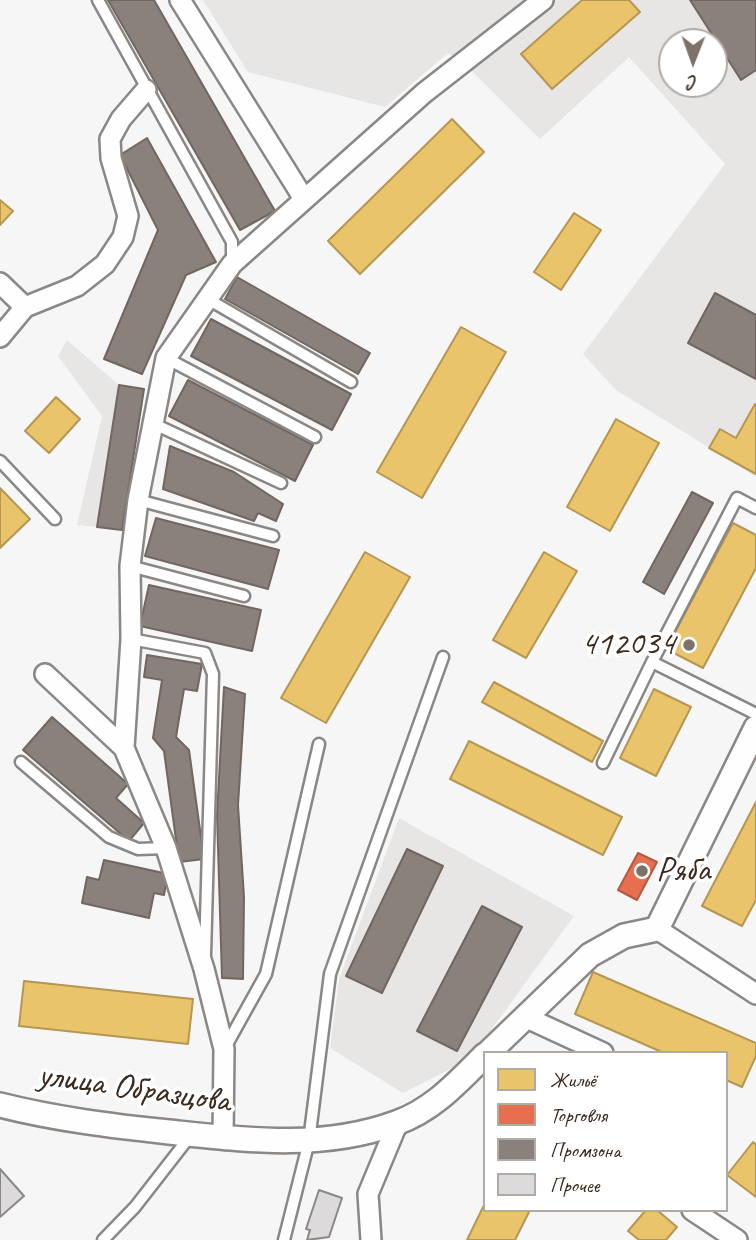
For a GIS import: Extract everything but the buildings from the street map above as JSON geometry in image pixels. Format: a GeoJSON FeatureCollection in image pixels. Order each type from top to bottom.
{"type":"FeatureCollection","features":[{"type":"Feature","properties":{"kind":"street"},"geometry":{"type":"LineString","coordinates":[[180,0],[304,199]]}},
{"type":"Feature","properties":{"kind":"street"},"geometry":{"type":"LineString","coordinates":[[124,748],[131,639],[130,566],[138,500],[166,358],[232,264],[424,93],[543,0]]}},
{"type":"Feature","properties":{"kind":"street"},"geometry":{"type":"LineString","coordinates":[[0,337],[25,307],[77,286],[104,264],[124,237],[128,216],[111,158],[110,139],[121,119],[146,90]]}},
{"type":"Feature","properties":{"kind":"street"},"geometry":{"type":"LineString","coordinates":[[0,283],[25,307]]}},
{"type":"Feature","properties":{"kind":"street"},"geometry":{"type":"LineString","coordinates":[[45,674],[124,748],[166,848],[204,969],[224,1049],[223,1138]]}},
{"type":"Feature","properties":{"kind":"street"},"geometry":{"type":"LineString","coordinates":[[756,727],[657,929],[756,993]]}},
{"type":"Feature","properties":{"kind":"street","name":"улица Образцова"},"geometry":{"type":"LineString","coordinates":[[489,1051],[590,955],[624,936],[657,929]]}},
{"type":"Feature","properties":{"kind":"street"},"geometry":{"type":"LineString","coordinates":[[525,1017],[599,1051]]}},
{"type":"Feature","properties":{"kind":"street","name":"улица Образцова"},"geometry":{"type":"LineString","coordinates":[[0,1105],[80,1122],[191,1135],[259,1141],[309,1141],[358,1134],[398,1122],[437,1102],[483,1057]]}},
{"type":"Feature","properties":{"kind":"street"},"geometry":{"type":"LineString","coordinates":[[371,1240],[368,1194],[398,1122]]}},
{"type":"Feature","properties":{"kind":"street"},"geometry":{"type":"LineString","coordinates":[[695,1212],[737,1240]]}},
{"type":"Feature","properties":{"kind":"lane"},"geometry":{"type":"LineString","coordinates":[[98,0],[232,242],[232,264]]}},
{"type":"Feature","properties":{"kind":"lane"},"geometry":{"type":"LineString","coordinates":[[206,298],[351,382]]}},
{"type":"Feature","properties":{"kind":"lane"},"geometry":{"type":"LineString","coordinates":[[166,358],[315,437]]}},
{"type":"Feature","properties":{"kind":"lane"},"geometry":{"type":"LineString","coordinates":[[152,423],[281,484]]}},
{"type":"Feature","properties":{"kind":"lane"},"geometry":{"type":"LineString","coordinates":[[0,461],[55,519]]}},
{"type":"Feature","properties":{"kind":"lane"},"geometry":{"type":"LineString","coordinates":[[603,763],[737,498],[756,508]]}},
{"type":"Feature","properties":{"kind":"lane"},"geometry":{"type":"LineString","coordinates":[[138,500],[273,536]]}},
{"type":"Feature","properties":{"kind":"lane"},"geometry":{"type":"LineString","coordinates":[[130,566],[244,596]]}},
{"type":"Feature","properties":{"kind":"lane"},"geometry":{"type":"LineString","coordinates":[[131,639],[205,653],[213,674],[204,969]]}},
{"type":"Feature","properties":{"kind":"lane"},"geometry":{"type":"LineString","coordinates":[[284,1240],[309,1141],[330,974],[443,657]]}},
{"type":"Feature","properties":{"kind":"lane"},"geometry":{"type":"LineString","coordinates":[[652,662],[756,715]]}},
{"type":"Feature","properties":{"kind":"lane"},"geometry":{"type":"LineString","coordinates":[[224,1049],[266,974],[319,744]]}},
{"type":"Feature","properties":{"kind":"lane"},"geometry":{"type":"LineString","coordinates":[[21,762],[109,837],[138,849],[166,848]]}},
{"type":"Feature","properties":{"kind":"lane"},"geometry":{"type":"LineString","coordinates":[[103,1240],[135,1207],[191,1135]]}},
{"type":"Feature","properties":{"kind":"shaded area"},"geometry":{"type":"Polygon","coordinates":[[[203,0],[756,0],[756,477],[616,390],[583,354],[725,164],[666,98],[728,98],[728,28],[658,28],[658,89],[629,57],[540,139],[473,72],[448,53],[385,107],[248,72],[203,0]]]}},
{"type":"Feature","properties":{"kind":"shaded area"},"geometry":{"type":"Polygon","coordinates":[[[210,0],[497,0],[381,94],[240,48],[210,0]]]}},
{"type":"Feature","properties":{"kind":"shaded area"},"geometry":{"type":"Polygon","coordinates":[[[67,340],[119,385],[97,527],[77,525],[102,416],[58,356],[67,340]]]}},
{"type":"Feature","properties":{"kind":"shaded area"},"geometry":{"type":"Polygon","coordinates":[[[399,818],[574,916],[470,1059],[403,1093],[330,1048],[339,979],[399,818]]]}},
{"type":"Feature","properties":{"kind":"place","name":"412034"},"geometry":{"type":"Point","coordinates":[689,645]}},
{"type":"Feature","properties":{"kind":"place","name":"Ряба"},"geometry":{"type":"Point","coordinates":[642,871]}}]}
